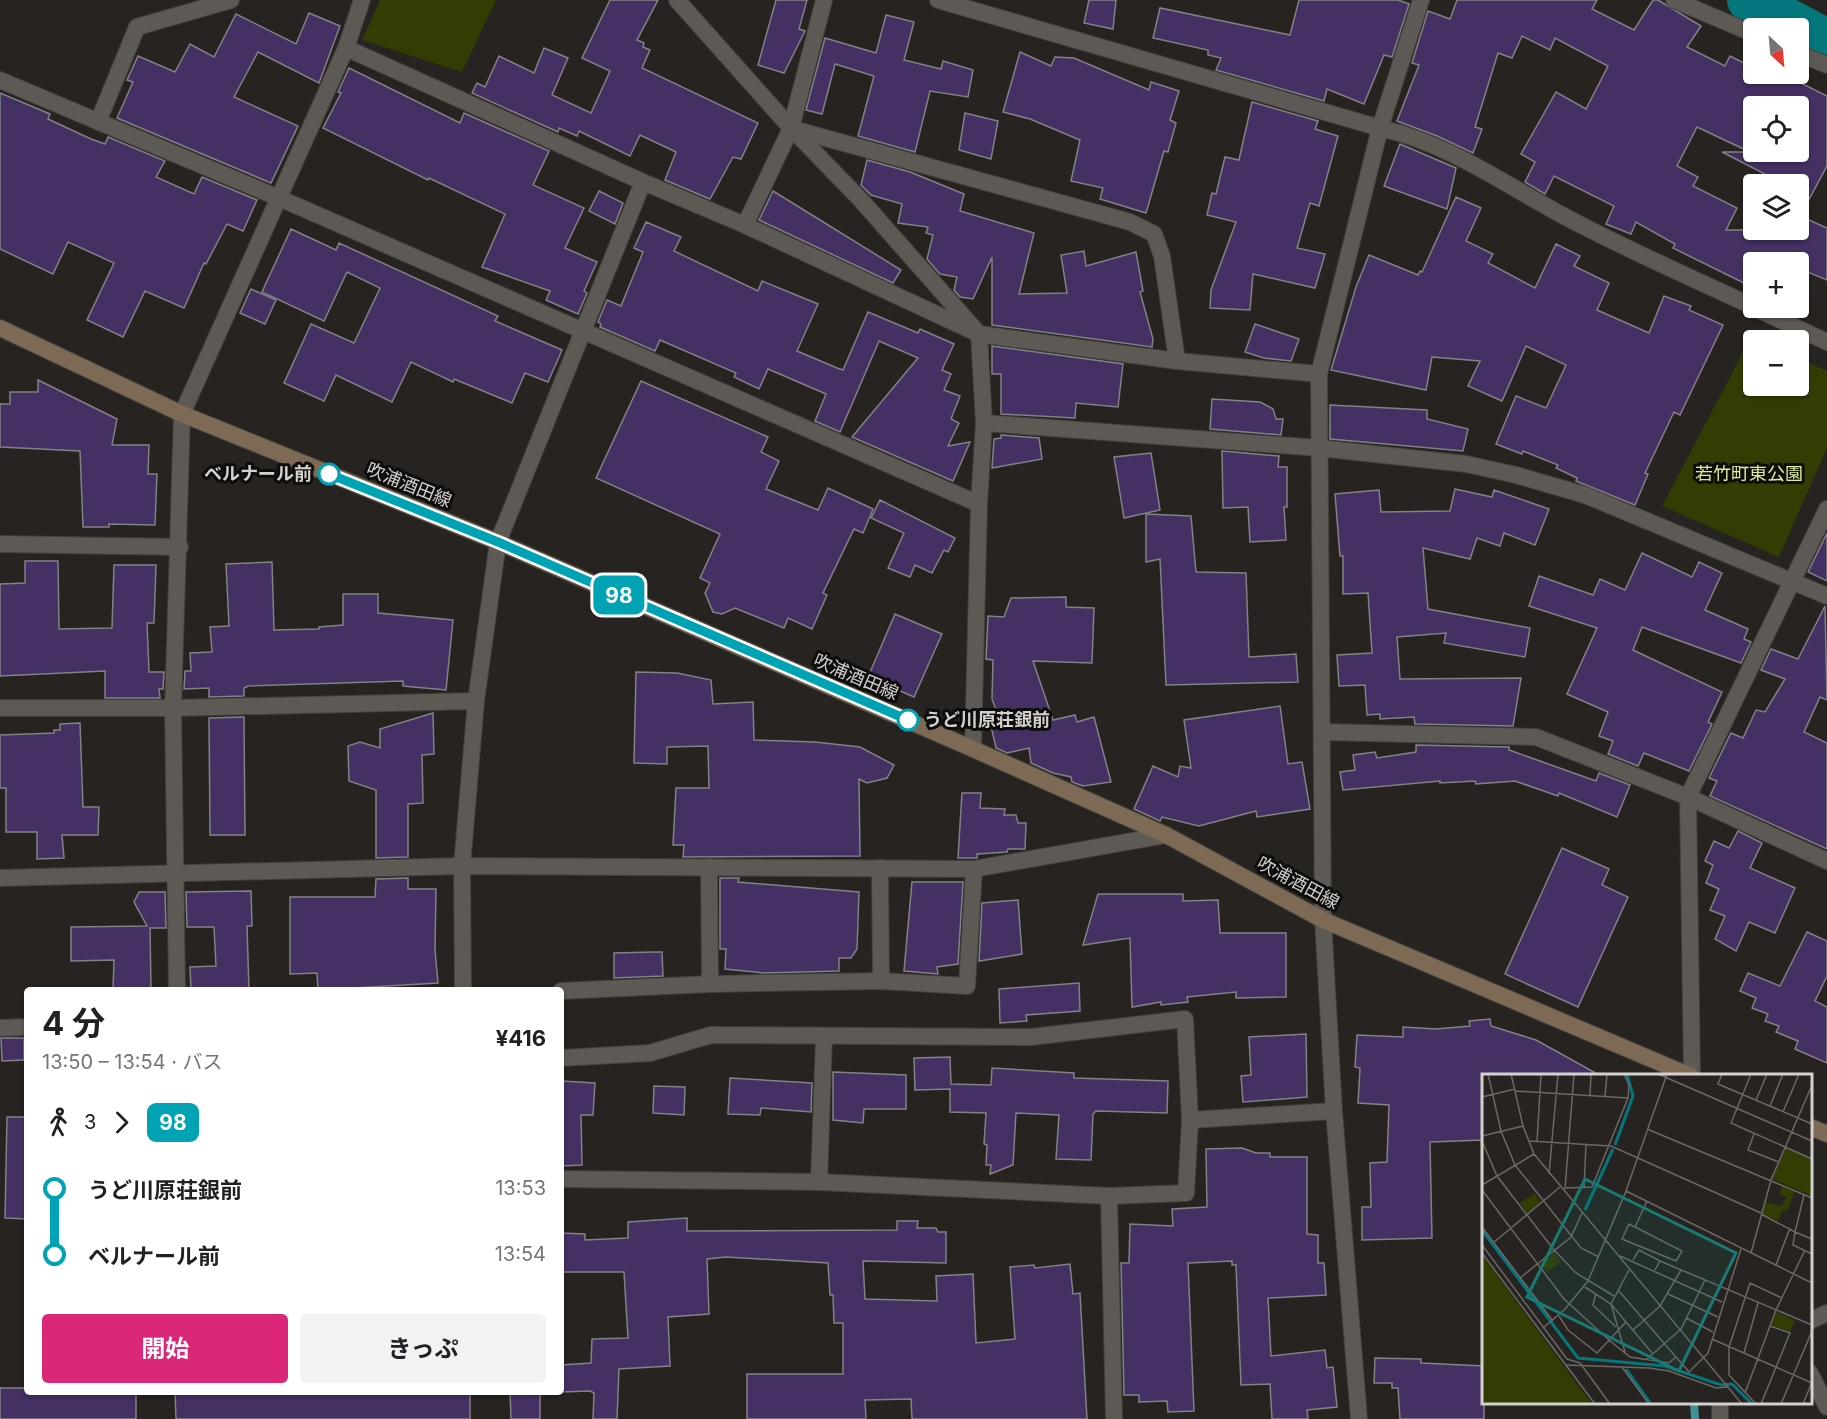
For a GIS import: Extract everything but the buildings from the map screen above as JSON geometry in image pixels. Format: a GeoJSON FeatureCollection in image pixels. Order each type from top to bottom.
{"type":"FeatureCollection","features":[{"type":"Feature","properties":{"kind":"main road","name":"吹浦酒田線"},"geometry":{"type":"LineString","coordinates":[[0,328],[182,414],[498,542],[973,749],[1166,835],[1323,920],[1686,1074]]}},
{"type":"Feature","properties":{"kind":"main road"},"geometry":{"type":"LineString","coordinates":[[1812,1128],[1827,1134]]}},
{"type":"Feature","properties":{"kind":"street"},"geometry":{"type":"LineString","coordinates":[[98,122],[137,27],[231,0]]}},
{"type":"Feature","properties":{"kind":"street"},"geometry":{"type":"LineString","coordinates":[[177,987],[173,708],[180,547],[182,414],[346,48],[362,0]]}},
{"type":"Feature","properties":{"kind":"street"},"geometry":{"type":"LineString","coordinates":[[677,0],[791,128],[860,199],[980,334],[984,423],[979,504],[973,749]]}},
{"type":"Feature","properties":{"kind":"street"},"geometry":{"type":"LineString","coordinates":[[745,225],[791,128],[824,0]]}},
{"type":"Feature","properties":{"kind":"street"},"geometry":{"type":"LineString","coordinates":[[938,0],[1404,133],[1459,157],[1580,225],[1743,302]]}},
{"type":"Feature","properties":{"kind":"street"},"geometry":{"type":"LineString","coordinates":[[1359,1419],[1334,1111],[1323,920],[1319,374],[1380,128],[1421,0]]}},
{"type":"Feature","properties":{"kind":"street"},"geometry":{"type":"LineString","coordinates":[[1674,0],[1743,29]]}},
{"type":"Feature","properties":{"kind":"street"},"geometry":{"type":"LineString","coordinates":[[346,48],[643,182],[745,225],[980,334],[1178,361],[1319,374]]}},
{"type":"Feature","properties":{"kind":"street"},"geometry":{"type":"LineString","coordinates":[[1809,58],[1827,65]]}},
{"type":"Feature","properties":{"kind":"street"},"geometry":{"type":"LineString","coordinates":[[0,81],[279,198],[979,504]]}},
{"type":"Feature","properties":{"kind":"street"},"geometry":{"type":"LineString","coordinates":[[791,128],[1130,222],[1154,234],[1162,256],[1178,361]]}},
{"type":"Feature","properties":{"kind":"street"},"geometry":{"type":"LineString","coordinates":[[463,987],[462,866],[476,701],[498,542],[643,182]]}},
{"type":"Feature","properties":{"kind":"street"},"geometry":{"type":"LineString","coordinates":[[1777,318],[1827,342]]}},
{"type":"Feature","properties":{"kind":"street"},"geometry":{"type":"LineString","coordinates":[[984,423],[1318,448],[1466,464],[1516,475],[1585,495],[1827,596]]}},
{"type":"Feature","properties":{"kind":"street"},"geometry":{"type":"LineString","coordinates":[[1691,1074],[1688,798],[1827,508]]}},
{"type":"Feature","properties":{"kind":"street"},"geometry":{"type":"LineString","coordinates":[[0,544],[180,547]]}},
{"type":"Feature","properties":{"kind":"street"},"geometry":{"type":"LineString","coordinates":[[0,708],[173,708],[476,701]]}},
{"type":"Feature","properties":{"kind":"street"},"geometry":{"type":"LineString","coordinates":[[1323,732],[1536,736],[1688,798],[1827,861]]}},
{"type":"Feature","properties":{"kind":"street"},"geometry":{"type":"LineString","coordinates":[[0,878],[462,866],[974,868],[1166,835]]}},
{"type":"Feature","properties":{"kind":"street"},"geometry":{"type":"LineString","coordinates":[[709,867],[710,984]]}},
{"type":"Feature","properties":{"kind":"street"},"geometry":{"type":"LineString","coordinates":[[880,868],[881,981]]}},
{"type":"Feature","properties":{"kind":"street"},"geometry":{"type":"LineString","coordinates":[[564,991],[710,984],[881,981],[967,986],[974,868]]}},
{"type":"Feature","properties":{"kind":"street"},"geometry":{"type":"LineString","coordinates":[[564,1058],[650,1053],[711,1035],[1031,1037],[1185,1019],[1190,1120],[1186,1192],[1109,1196],[819,1182],[564,1179]]}},
{"type":"Feature","properties":{"kind":"street"},"geometry":{"type":"LineString","coordinates":[[0,1028],[24,1026]]}},
{"type":"Feature","properties":{"kind":"street"},"geometry":{"type":"LineString","coordinates":[[819,1182],[824,1037]]}},
{"type":"Feature","properties":{"kind":"street"},"geometry":{"type":"LineString","coordinates":[[1190,1120],[1334,1111]]}},
{"type":"Feature","properties":{"kind":"street"},"geometry":{"type":"LineString","coordinates":[[1109,1196],[1114,1419]]}},
{"type":"Feature","properties":{"kind":"street"},"geometry":{"type":"LineString","coordinates":[[1812,1320],[1827,1313]]}},
{"type":"Feature","properties":{"kind":"street"},"geometry":{"type":"LineString","coordinates":[[1812,1377],[1827,1407]]}},
{"type":"Feature","properties":{"kind":"green space"},"geometry":{"type":"Polygon","coordinates":[[[380,0],[496,0],[462,72],[362,40],[380,0]]]}},
{"type":"Feature","properties":{"kind":"green space","name":"若竹町東公園"},"geometry":{"type":"Polygon","coordinates":[[[1743,352],[1743,396],[1809,396],[1809,363],[1827,371],[1827,448],[1779,557],[1662,506],[1743,352]]]}},
{"type":"Feature","properties":{"kind":"waterway"},"geometry":{"type":"LineString","coordinates":[[1749,0],[1827,41]]}},
{"type":"Feature","properties":{"kind":"waterway"},"geometry":{"type":"LineString","coordinates":[[1694,1404],[1695,1419]]}},
{"type":"Feature","properties":{"kind":"bus line","name":"98"},"geometry":{"type":"LineString","coordinates":[[329,474],[498,542],[908,720]]}},
{"type":"Feature","properties":{"kind":"place","name":"ベルナール前"},"geometry":{"type":"Point","coordinates":[329,474]}},
{"type":"Feature","properties":{"kind":"place","name":"うど川原荘銀前"},"geometry":{"type":"Point","coordinates":[908,720]}}]}
